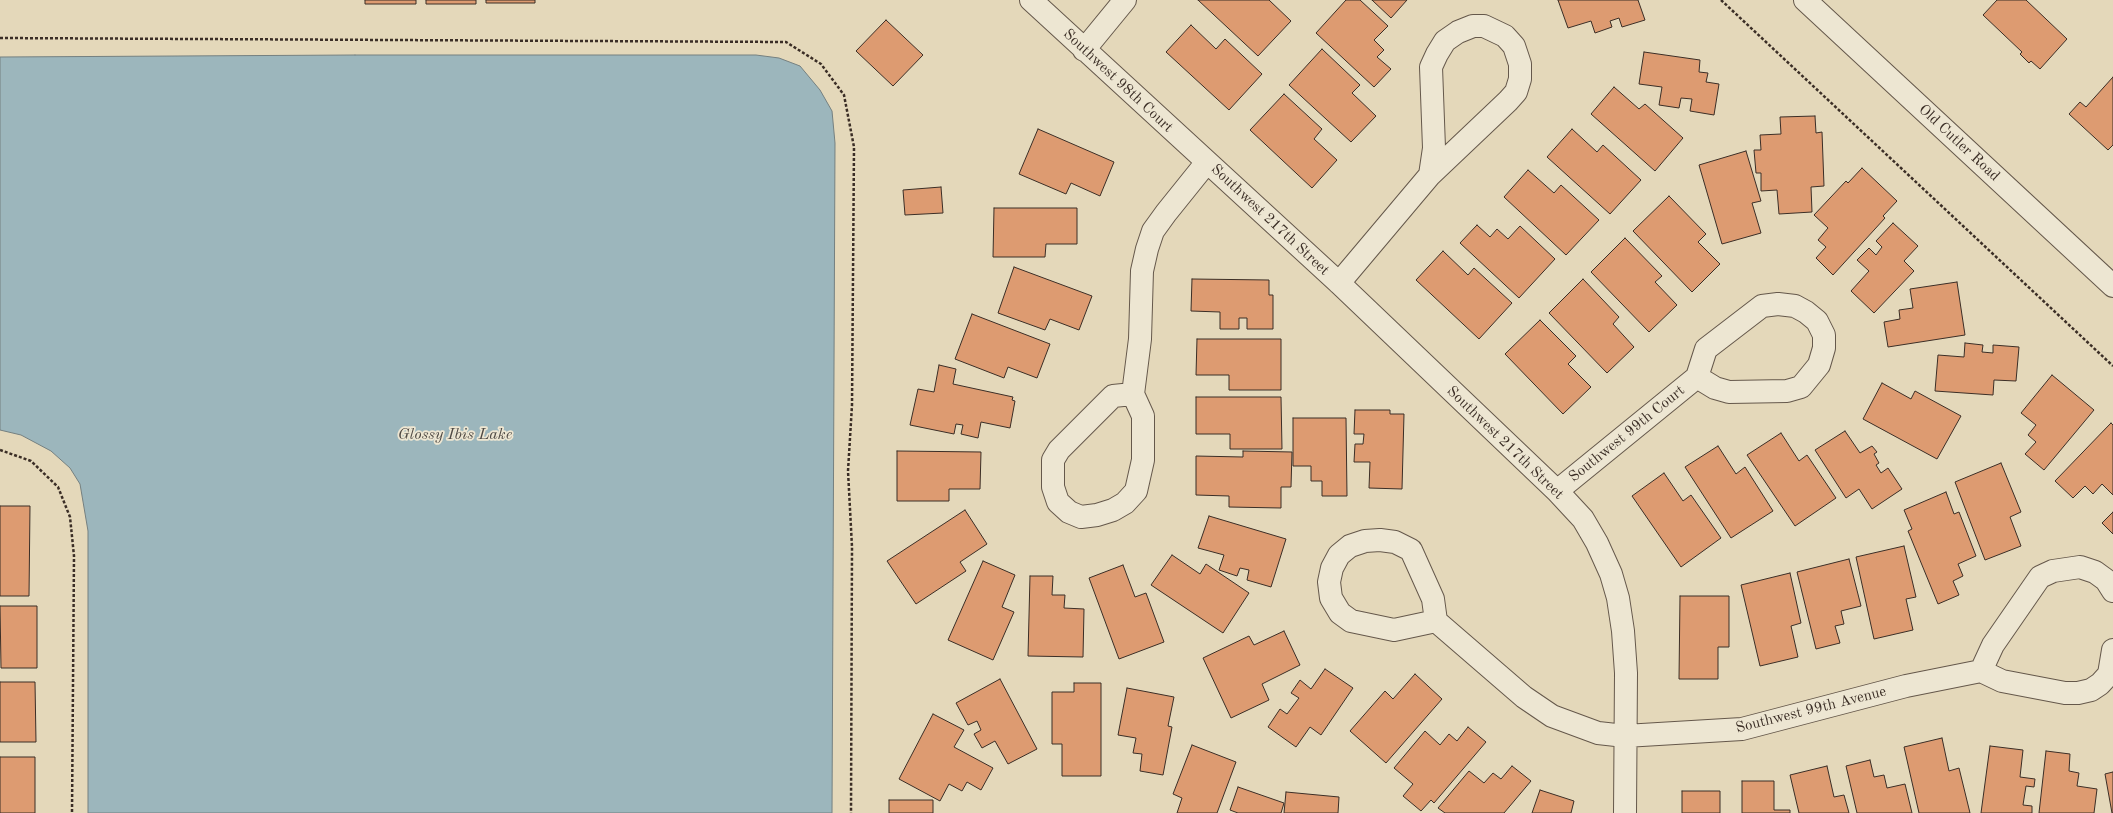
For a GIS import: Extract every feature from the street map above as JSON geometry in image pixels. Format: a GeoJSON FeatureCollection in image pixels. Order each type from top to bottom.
{"type":"FeatureCollection","features":[{"type":"Feature","properties":{"kind":"street","name":"Southwest 98th Court"},"geometry":{"type":"LineString","coordinates":[[1031,0],[1206,162]]}},
{"type":"Feature","properties":{"kind":"street"},"geometry":{"type":"LineString","coordinates":[[1084,50],[1125,0]]}},
{"type":"Feature","properties":{"kind":"street","name":"Old Cutler Road"},"geometry":{"type":"LineString","coordinates":[[1805,0],[2113,286]]}},
{"type":"Feature","properties":{"kind":"street"},"geometry":{"type":"LineString","coordinates":[[1339,283],[1430,175],[1516,92],[1520,79],[1520,64],[1514,46],[1505,36],[1484,26],[1473,26],[1458,32],[1445,41],[1431,67],[1434,148],[1430,175]]}},
{"type":"Feature","properties":{"kind":"street"},"geometry":{"type":"LineString","coordinates":[[1133,394],[1113,396],[1059,450],[1053,460],[1053,487],[1058,502],[1069,512],[1081,517],[1097,515],[1113,510],[1125,503],[1136,491],[1143,460],[1143,416],[1133,394],[1140,339],[1142,271],[1146,249],[1154,231],[1166,213],[1206,162]]}},
{"type":"Feature","properties":{"kind":"street","name":"Southwest 217th Street"},"geometry":{"type":"LineString","coordinates":[[1206,162],[1339,283],[1557,491],[1582,519],[1597,543],[1611,574],[1618,598],[1625,654],[1625,813]]}},
{"type":"Feature","properties":{"kind":"street","name":"Southwest 99th Court"},"geometry":{"type":"LineString","coordinates":[[1557,491],[1697,377],[1706,349],[1762,306],[1778,304],[1795,306],[1806,312],[1817,321],[1824,335],[1824,348],[1819,365],[1812,375],[1800,387],[1787,391],[1729,392],[1715,388],[1697,377]]}},
{"type":"Feature","properties":{"kind":"street"},"geometry":{"type":"LineString","coordinates":[[1364,541],[1394,542],[1411,550],[1432,599],[1436,622],[1394,630],[1351,621],[1340,613],[1331,598],[1329,582],[1332,568],[1339,555],[1350,546],[1364,541]]}},
{"type":"Feature","properties":{"kind":"street"},"geometry":{"type":"LineString","coordinates":[[2113,591],[2106,580],[2095,572],[2080,567],[2053,571],[2040,577],[1993,645],[1981,671],[2002,681],[2065,693],[2078,693],[2091,690],[2100,684],[2109,674],[2113,650]]}},
{"type":"Feature","properties":{"kind":"street","name":"Southwest 99th Avenue"},"geometry":{"type":"LineString","coordinates":[[1436,622],[1524,697],[1552,716],[1598,733],[1625,736],[1742,729],[1906,686],[1981,671]]}},
{"type":"Feature","properties":{"kind":"path"},"geometry":{"type":"LineString","coordinates":[[1721,0],[2113,366]]}},
{"type":"Feature","properties":{"kind":"path"},"geometry":{"type":"LineString","coordinates":[[0,38],[786,42],[821,64],[844,95],[854,147],[852,405],[848,471],[852,547],[851,813]]}},
{"type":"Feature","properties":{"kind":"path"},"geometry":{"type":"LineString","coordinates":[[0,450],[31,461],[58,487],[70,517],[74,556],[72,813]]}},
{"type":"Feature","properties":{"kind":"water","name":"Glossy Ibis Lake"},"geometry":{"type":"Polygon","coordinates":[[[756,55],[779,58],[800,66],[820,90],[832,111],[835,143],[832,813],[88,813],[88,531],[80,484],[70,468],[51,451],[21,435],[0,430],[0,57],[756,55]]]}},
{"type":"Feature","properties":{"kind":"building"},"geometry":{"type":"Polygon","coordinates":[[[365,0],[416,0],[416,4],[365,4],[365,0]]]}},
{"type":"Feature","properties":{"kind":"building"},"geometry":{"type":"Polygon","coordinates":[[[426,0],[476,0],[476,4],[426,4],[426,0]]]}},
{"type":"Feature","properties":{"kind":"building"},"geometry":{"type":"Polygon","coordinates":[[[486,0],[535,0],[535,3],[486,3],[486,0]]]}},
{"type":"Feature","properties":{"kind":"building"},"geometry":{"type":"Polygon","coordinates":[[[1198,0],[1269,0],[1291,21],[1258,56],[1198,0]]]}},
{"type":"Feature","properties":{"kind":"building"},"geometry":{"type":"Polygon","coordinates":[[[1346,0],[1360,0],[1388,26],[1374,40],[1384,50],[1377,57],[1391,69],[1374,87],[1316,33],[1346,0]]]}},
{"type":"Feature","properties":{"kind":"building"},"geometry":{"type":"Polygon","coordinates":[[[1372,0],[1407,0],[1391,18],[1372,0]]]}},
{"type":"Feature","properties":{"kind":"building"},"geometry":{"type":"Polygon","coordinates":[[[1558,0],[1638,0],[1645,20],[1622,27],[1619,18],[1610,21],[1612,27],[1595,33],[1591,21],[1568,28],[1558,0]]]}},
{"type":"Feature","properties":{"kind":"building"},"geometry":{"type":"Polygon","coordinates":[[[1997,0],[2026,0],[2067,39],[2040,69],[2031,61],[2029,63],[2020,54],[2022,52],[1983,15],[1997,0]]]}},
{"type":"Feature","properties":{"kind":"building"},"geometry":{"type":"Polygon","coordinates":[[[886,20],[923,55],[893,86],[856,51],[886,20]]]}},
{"type":"Feature","properties":{"kind":"building"},"geometry":{"type":"Polygon","coordinates":[[[1191,25],[1216,49],[1225,39],[1262,74],[1229,110],[1166,52],[1191,25]]]}},
{"type":"Feature","properties":{"kind":"building"},"geometry":{"type":"Polygon","coordinates":[[[1322,49],[1360,85],[1352,93],[1376,116],[1351,142],[1289,85],[1322,49]]]}},
{"type":"Feature","properties":{"kind":"building"},"geometry":{"type":"Polygon","coordinates":[[[1644,52],[1700,60],[1699,72],[1708,73],[1706,82],[1719,84],[1714,115],[1690,111],[1692,99],[1681,98],[1679,108],[1659,105],[1662,87],[1639,84],[1644,52]]]}},
{"type":"Feature","properties":{"kind":"building"},"geometry":{"type":"Polygon","coordinates":[[[2113,77],[2113,145],[2108,150],[2069,114],[2080,102],[2086,107],[2113,77]]]}},
{"type":"Feature","properties":{"kind":"building"},"geometry":{"type":"Polygon","coordinates":[[[1614,87],[1639,109],[1645,104],[1683,138],[1655,171],[1591,114],[1614,87]]]}},
{"type":"Feature","properties":{"kind":"building"},"geometry":{"type":"Polygon","coordinates":[[[1284,94],[1322,129],[1314,139],[1337,160],[1312,188],[1250,130],[1284,94]]]}},
{"type":"Feature","properties":{"kind":"building"},"geometry":{"type":"Polygon","coordinates":[[[1815,116],[1816,133],[1822,132],[1824,186],[1811,187],[1812,212],[1779,214],[1777,190],[1761,191],[1761,173],[1756,173],[1754,150],[1761,150],[1760,135],[1781,134],[1780,117],[1815,116]]]}},
{"type":"Feature","properties":{"kind":"building"},"geometry":{"type":"Polygon","coordinates":[[[1038,129],[1114,162],[1100,196],[1071,183],[1066,194],[1019,174],[1038,129]]]}},
{"type":"Feature","properties":{"kind":"building"},"geometry":{"type":"Polygon","coordinates":[[[1572,129],[1597,152],[1603,145],[1641,180],[1610,214],[1547,157],[1572,129]]]}},
{"type":"Feature","properties":{"kind":"building"},"geometry":{"type":"Polygon","coordinates":[[[1746,151],[1761,201],[1752,203],[1761,233],[1722,244],[1699,165],[1746,151]]]}},
{"type":"Feature","properties":{"kind":"building"},"geometry":{"type":"Polygon","coordinates":[[[1862,168],[1897,201],[1883,216],[1885,218],[1833,275],[1816,258],[1826,247],[1818,240],[1828,228],[1814,215],[1846,181],[1848,183],[1862,168]]]}},
{"type":"Feature","properties":{"kind":"building"},"geometry":{"type":"Polygon","coordinates":[[[1528,170],[1554,193],[1561,185],[1599,220],[1566,255],[1504,197],[1528,170]]]}},
{"type":"Feature","properties":{"kind":"building"},"geometry":{"type":"Polygon","coordinates":[[[941,187],[943,213],[905,215],[903,190],[941,187]]]}},
{"type":"Feature","properties":{"kind":"building"},"geometry":{"type":"Polygon","coordinates":[[[1669,196],[1706,234],[1698,242],[1720,264],[1692,292],[1633,231],[1669,196]]]}},
{"type":"Feature","properties":{"kind":"building"},"geometry":{"type":"Polygon","coordinates":[[[994,208],[1077,208],[1077,244],[1046,244],[1045,257],[993,257],[994,208]]]}},
{"type":"Feature","properties":{"kind":"building"},"geometry":{"type":"Polygon","coordinates":[[[1893,223],[1918,246],[1904,261],[1914,271],[1874,313],[1851,291],[1869,271],[1857,260],[1869,248],[1876,255],[1882,247],[1876,241],[1893,223]]]}},
{"type":"Feature","properties":{"kind":"building"},"geometry":{"type":"Polygon","coordinates":[[[1477,225],[1490,237],[1497,229],[1508,239],[1520,226],[1555,259],[1519,298],[1460,243],[1477,225]]]}},
{"type":"Feature","properties":{"kind":"building"},"geometry":{"type":"Polygon","coordinates":[[[1625,238],[1662,276],[1655,282],[1677,305],[1649,332],[1591,272],[1625,238]]]}},
{"type":"Feature","properties":{"kind":"building"},"geometry":{"type":"Polygon","coordinates":[[[1443,251],[1468,275],[1474,268],[1512,303],[1479,339],[1416,280],[1443,251]]]}},
{"type":"Feature","properties":{"kind":"building"},"geometry":{"type":"Polygon","coordinates":[[[1014,267],[1092,296],[1079,330],[1050,319],[1045,330],[998,313],[1014,267]]]}},
{"type":"Feature","properties":{"kind":"building"},"geometry":{"type":"Polygon","coordinates":[[[1192,279],[1269,280],[1269,295],[1273,295],[1273,329],[1247,329],[1247,318],[1239,318],[1239,329],[1220,329],[1220,312],[1191,311],[1192,279]]]}},
{"type":"Feature","properties":{"kind":"building"},"geometry":{"type":"Polygon","coordinates":[[[1583,279],[1619,317],[1613,324],[1634,347],[1607,373],[1549,313],[1583,279]]]}},
{"type":"Feature","properties":{"kind":"building"},"geometry":{"type":"Polygon","coordinates":[[[1957,282],[1965,335],[1888,347],[1884,322],[1900,319],[1899,310],[1913,308],[1910,289],[1957,282]]]}},
{"type":"Feature","properties":{"kind":"building"},"geometry":{"type":"Polygon","coordinates":[[[972,314],[1050,344],[1037,378],[1008,367],[1004,378],[955,359],[972,314]]]}},
{"type":"Feature","properties":{"kind":"building"},"geometry":{"type":"Polygon","coordinates":[[[1540,320],[1576,356],[1568,364],[1591,387],[1563,414],[1505,354],[1540,320]]]}},
{"type":"Feature","properties":{"kind":"building"},"geometry":{"type":"Polygon","coordinates":[[[1197,339],[1281,339],[1281,390],[1229,390],[1229,375],[1196,375],[1197,339]]]}},
{"type":"Feature","properties":{"kind":"building"},"geometry":{"type":"Polygon","coordinates":[[[1965,343],[1983,345],[1982,352],[1993,353],[1993,345],[2019,347],[2016,381],[1994,380],[1993,395],[1935,391],[1938,355],[1964,357],[1965,343]]]}},
{"type":"Feature","properties":{"kind":"building"},"geometry":{"type":"Polygon","coordinates":[[[939,365],[956,369],[953,384],[1013,397],[1012,400],[1015,401],[1010,428],[981,422],[978,438],[961,434],[963,425],[956,424],[954,434],[910,425],[918,389],[934,392],[939,365]]]}},
{"type":"Feature","properties":{"kind":"building"},"geometry":{"type":"Polygon","coordinates":[[[2052,375],[2094,410],[2044,470],[2025,454],[2036,442],[2028,435],[2036,425],[2021,413],[2052,375]]]}},
{"type":"Feature","properties":{"kind":"building"},"geometry":{"type":"Polygon","coordinates":[[[1882,383],[1911,399],[1915,391],[1961,416],[1937,459],[1863,419],[1882,383]]]}},
{"type":"Feature","properties":{"kind":"building"},"geometry":{"type":"Polygon","coordinates":[[[1196,397],[1281,397],[1282,449],[1230,449],[1230,434],[1196,434],[1196,397]]]}},
{"type":"Feature","properties":{"kind":"building"},"geometry":{"type":"Polygon","coordinates":[[[1355,410],[1390,410],[1390,414],[1404,414],[1402,489],[1369,488],[1370,462],[1354,462],[1355,444],[1363,444],[1364,434],[1354,434],[1355,410]]]}},
{"type":"Feature","properties":{"kind":"building"},"geometry":{"type":"Polygon","coordinates":[[[1293,418],[1346,418],[1347,496],[1322,496],[1322,481],[1311,481],[1311,466],[1293,466],[1293,418]]]}},
{"type":"Feature","properties":{"kind":"building"},"geometry":{"type":"Polygon","coordinates":[[[2111,423],[2113,425],[2113,495],[2102,484],[2093,494],[2085,486],[2073,498],[2055,481],[2111,423]]]}},
{"type":"Feature","properties":{"kind":"building"},"geometry":{"type":"Polygon","coordinates":[[[1845,431],[1860,453],[1872,446],[1877,452],[1874,454],[1879,463],[1876,465],[1881,473],[1888,468],[1902,489],[1872,509],[1859,489],[1846,498],[1815,450],[1845,431]]]}},
{"type":"Feature","properties":{"kind":"building"},"geometry":{"type":"Polygon","coordinates":[[[1781,433],[1799,461],[1807,455],[1836,498],[1795,526],[1747,455],[1781,433]]]}},
{"type":"Feature","properties":{"kind":"building"},"geometry":{"type":"Polygon","coordinates":[[[1718,446],[1736,474],[1745,467],[1773,511],[1731,538],[1685,467],[1718,446]]]}},
{"type":"Feature","properties":{"kind":"building"},"geometry":{"type":"Polygon","coordinates":[[[897,451],[981,452],[980,489],[949,489],[949,501],[897,501],[897,451]]]}},
{"type":"Feature","properties":{"kind":"building"},"geometry":{"type":"Polygon","coordinates":[[[1243,451],[1292,452],[1291,487],[1281,487],[1281,508],[1229,507],[1229,496],[1196,495],[1196,456],[1243,457],[1243,451]]]}},
{"type":"Feature","properties":{"kind":"building"},"geometry":{"type":"Polygon","coordinates":[[[2001,463],[2021,512],[2010,517],[2021,546],[1985,560],[1955,482],[2001,463]]]}},
{"type":"Feature","properties":{"kind":"building"},"geometry":{"type":"Polygon","coordinates":[[[1664,473],[1683,501],[1691,495],[1721,538],[1681,567],[1632,496],[1664,473]]]}},
{"type":"Feature","properties":{"kind":"building"},"geometry":{"type":"Polygon","coordinates":[[[1946,492],[1954,514],[1959,512],[1976,556],[1958,564],[1963,576],[1953,581],[1959,595],[1938,604],[1908,531],[1912,529],[1904,510],[1946,492]]]}},
{"type":"Feature","properties":{"kind":"building"},"geometry":{"type":"Polygon","coordinates":[[[0,506],[30,506],[29,596],[0,596],[0,506]]]}},
{"type":"Feature","properties":{"kind":"building"},"geometry":{"type":"Polygon","coordinates":[[[965,510],[987,544],[960,562],[966,571],[916,604],[887,561],[965,510]]]}},
{"type":"Feature","properties":{"kind":"building"},"geometry":{"type":"Polygon","coordinates":[[[2113,512],[2113,534],[2102,523],[2113,512]]]}},
{"type":"Feature","properties":{"kind":"building"},"geometry":{"type":"Polygon","coordinates":[[[1209,516],[1286,539],[1271,587],[1247,580],[1249,570],[1240,568],[1237,576],[1219,570],[1224,555],[1198,548],[1209,516]]]}},
{"type":"Feature","properties":{"kind":"building"},"geometry":{"type":"Polygon","coordinates":[[[1904,546],[1916,597],[1906,599],[1913,630],[1874,639],[1856,557],[1904,546]]]}},
{"type":"Feature","properties":{"kind":"building"},"geometry":{"type":"Polygon","coordinates":[[[1172,555],[1200,574],[1206,564],[1249,593],[1223,633],[1151,585],[1172,555]]]}},
{"type":"Feature","properties":{"kind":"building"},"geometry":{"type":"Polygon","coordinates":[[[1849,559],[1861,606],[1841,611],[1844,624],[1835,626],[1840,643],[1816,649],[1797,572],[1849,559]]]}},
{"type":"Feature","properties":{"kind":"building"},"geometry":{"type":"Polygon","coordinates":[[[983,561],[1015,575],[1002,607],[1014,612],[993,660],[948,640],[983,561]]]}},
{"type":"Feature","properties":{"kind":"building"},"geometry":{"type":"Polygon","coordinates":[[[1123,565],[1135,597],[1146,593],[1164,642],[1119,659],[1089,578],[1123,565]]]}},
{"type":"Feature","properties":{"kind":"building"},"geometry":{"type":"Polygon","coordinates":[[[1790,573],[1801,623],[1791,626],[1798,657],[1760,666],[1741,585],[1790,573]]]}},
{"type":"Feature","properties":{"kind":"building"},"geometry":{"type":"Polygon","coordinates":[[[1030,576],[1053,576],[1052,595],[1065,595],[1064,608],[1084,609],[1083,657],[1028,656],[1030,576]]]}},
{"type":"Feature","properties":{"kind":"building"},"geometry":{"type":"Polygon","coordinates":[[[1680,596],[1729,596],[1729,647],[1718,647],[1718,679],[1679,679],[1680,596]]]}},
{"type":"Feature","properties":{"kind":"building"},"geometry":{"type":"Polygon","coordinates":[[[0,606],[37,606],[37,668],[1,668],[0,606]]]}},
{"type":"Feature","properties":{"kind":"building"},"geometry":{"type":"Polygon","coordinates":[[[1284,631],[1300,665],[1262,684],[1269,700],[1231,718],[1203,658],[1249,636],[1254,645],[1284,631]]]}},
{"type":"Feature","properties":{"kind":"building"},"geometry":{"type":"Polygon","coordinates":[[[1325,669],[1353,688],[1321,735],[1310,727],[1296,747],[1268,727],[1280,709],[1287,714],[1299,698],[1291,693],[1300,680],[1311,689],[1325,669]]]}},
{"type":"Feature","properties":{"kind":"building"},"geometry":{"type":"Polygon","coordinates":[[[1415,674],[1442,699],[1386,763],[1350,731],[1385,691],[1393,699],[1415,674]]]}},
{"type":"Feature","properties":{"kind":"building"},"geometry":{"type":"Polygon","coordinates":[[[1000,679],[1037,749],[1008,764],[995,741],[982,748],[974,734],[981,730],[977,721],[968,725],[956,703],[1000,679]]]}},
{"type":"Feature","properties":{"kind":"building"},"geometry":{"type":"Polygon","coordinates":[[[0,682],[35,682],[36,742],[0,742],[0,682]]]}},
{"type":"Feature","properties":{"kind":"building"},"geometry":{"type":"Polygon","coordinates":[[[1074,683],[1101,683],[1101,776],[1062,776],[1062,744],[1052,744],[1052,692],[1074,692],[1074,683]]]}},
{"type":"Feature","properties":{"kind":"building"},"geometry":{"type":"Polygon","coordinates":[[[1127,688],[1174,697],[1168,726],[1172,727],[1163,775],[1140,771],[1142,754],[1133,753],[1136,738],[1118,735],[1127,688]]]}},
{"type":"Feature","properties":{"kind":"building"},"geometry":{"type":"Polygon","coordinates":[[[933,714],[964,730],[954,747],[993,768],[981,790],[967,782],[962,791],[949,784],[940,801],[899,779],[933,714]]]}},
{"type":"Feature","properties":{"kind":"building"},"geometry":{"type":"Polygon","coordinates":[[[1468,727],[1486,742],[1434,803],[1431,800],[1421,811],[1403,796],[1413,784],[1394,768],[1425,731],[1440,745],[1449,734],[1457,741],[1468,727]]]}},
{"type":"Feature","properties":{"kind":"building"},"geometry":{"type":"Polygon","coordinates":[[[1942,738],[1949,771],[1959,768],[1970,813],[1919,813],[1904,747],[1942,738]]]}},
{"type":"Feature","properties":{"kind":"building"},"geometry":{"type":"Polygon","coordinates":[[[1192,745],[1236,762],[1217,813],[1177,813],[1182,798],[1173,794],[1192,745]]]}},
{"type":"Feature","properties":{"kind":"building"},"geometry":{"type":"Polygon","coordinates":[[[1990,746],[2023,750],[2020,777],[2035,779],[2034,787],[2026,786],[2023,805],[2032,806],[2032,813],[1981,813],[1990,746]]]}},
{"type":"Feature","properties":{"kind":"building"},"geometry":{"type":"Polygon","coordinates":[[[2046,751],[2070,754],[2069,771],[2079,773],[2077,786],[2097,789],[2094,813],[2039,813],[2046,751]]]}},
{"type":"Feature","properties":{"kind":"building"},"geometry":{"type":"Polygon","coordinates":[[[0,757],[35,757],[35,813],[0,813],[0,757]]]}},
{"type":"Feature","properties":{"kind":"building"},"geometry":{"type":"Polygon","coordinates":[[[1870,760],[1874,777],[1884,775],[1887,788],[1905,784],[1912,813],[1857,813],[1846,766],[1870,760]]]}},
{"type":"Feature","properties":{"kind":"building"},"geometry":{"type":"Polygon","coordinates":[[[1512,766],[1531,781],[1504,813],[1445,813],[1438,808],[1469,771],[1484,783],[1493,773],[1501,779],[1512,766]]]}},
{"type":"Feature","properties":{"kind":"building"},"geometry":{"type":"Polygon","coordinates":[[[1827,766],[1834,797],[1844,795],[1849,813],[1799,813],[1790,775],[1827,766]]]}},
{"type":"Feature","properties":{"kind":"building"},"geometry":{"type":"Polygon","coordinates":[[[2113,772],[2113,813],[2112,813],[2105,774],[2113,772]]]}},
{"type":"Feature","properties":{"kind":"building"},"geometry":{"type":"Polygon","coordinates":[[[1742,781],[1774,781],[1774,810],[1790,810],[1790,813],[1742,813],[1742,781]]]}},
{"type":"Feature","properties":{"kind":"building"},"geometry":{"type":"Polygon","coordinates":[[[1238,787],[1284,803],[1281,813],[1238,813],[1230,810],[1238,787]]]}},
{"type":"Feature","properties":{"kind":"building"},"geometry":{"type":"Polygon","coordinates":[[[1540,790],[1574,801],[1571,813],[1532,813],[1540,790]]]}},
{"type":"Feature","properties":{"kind":"building"},"geometry":{"type":"Polygon","coordinates":[[[1682,791],[1720,791],[1720,813],[1682,813],[1682,791]]]}},
{"type":"Feature","properties":{"kind":"building"},"geometry":{"type":"Polygon","coordinates":[[[1286,792],[1339,797],[1338,813],[1284,813],[1286,792]]]}},
{"type":"Feature","properties":{"kind":"building"},"geometry":{"type":"Polygon","coordinates":[[[889,800],[933,800],[933,813],[889,813],[889,800]]]}}]}
